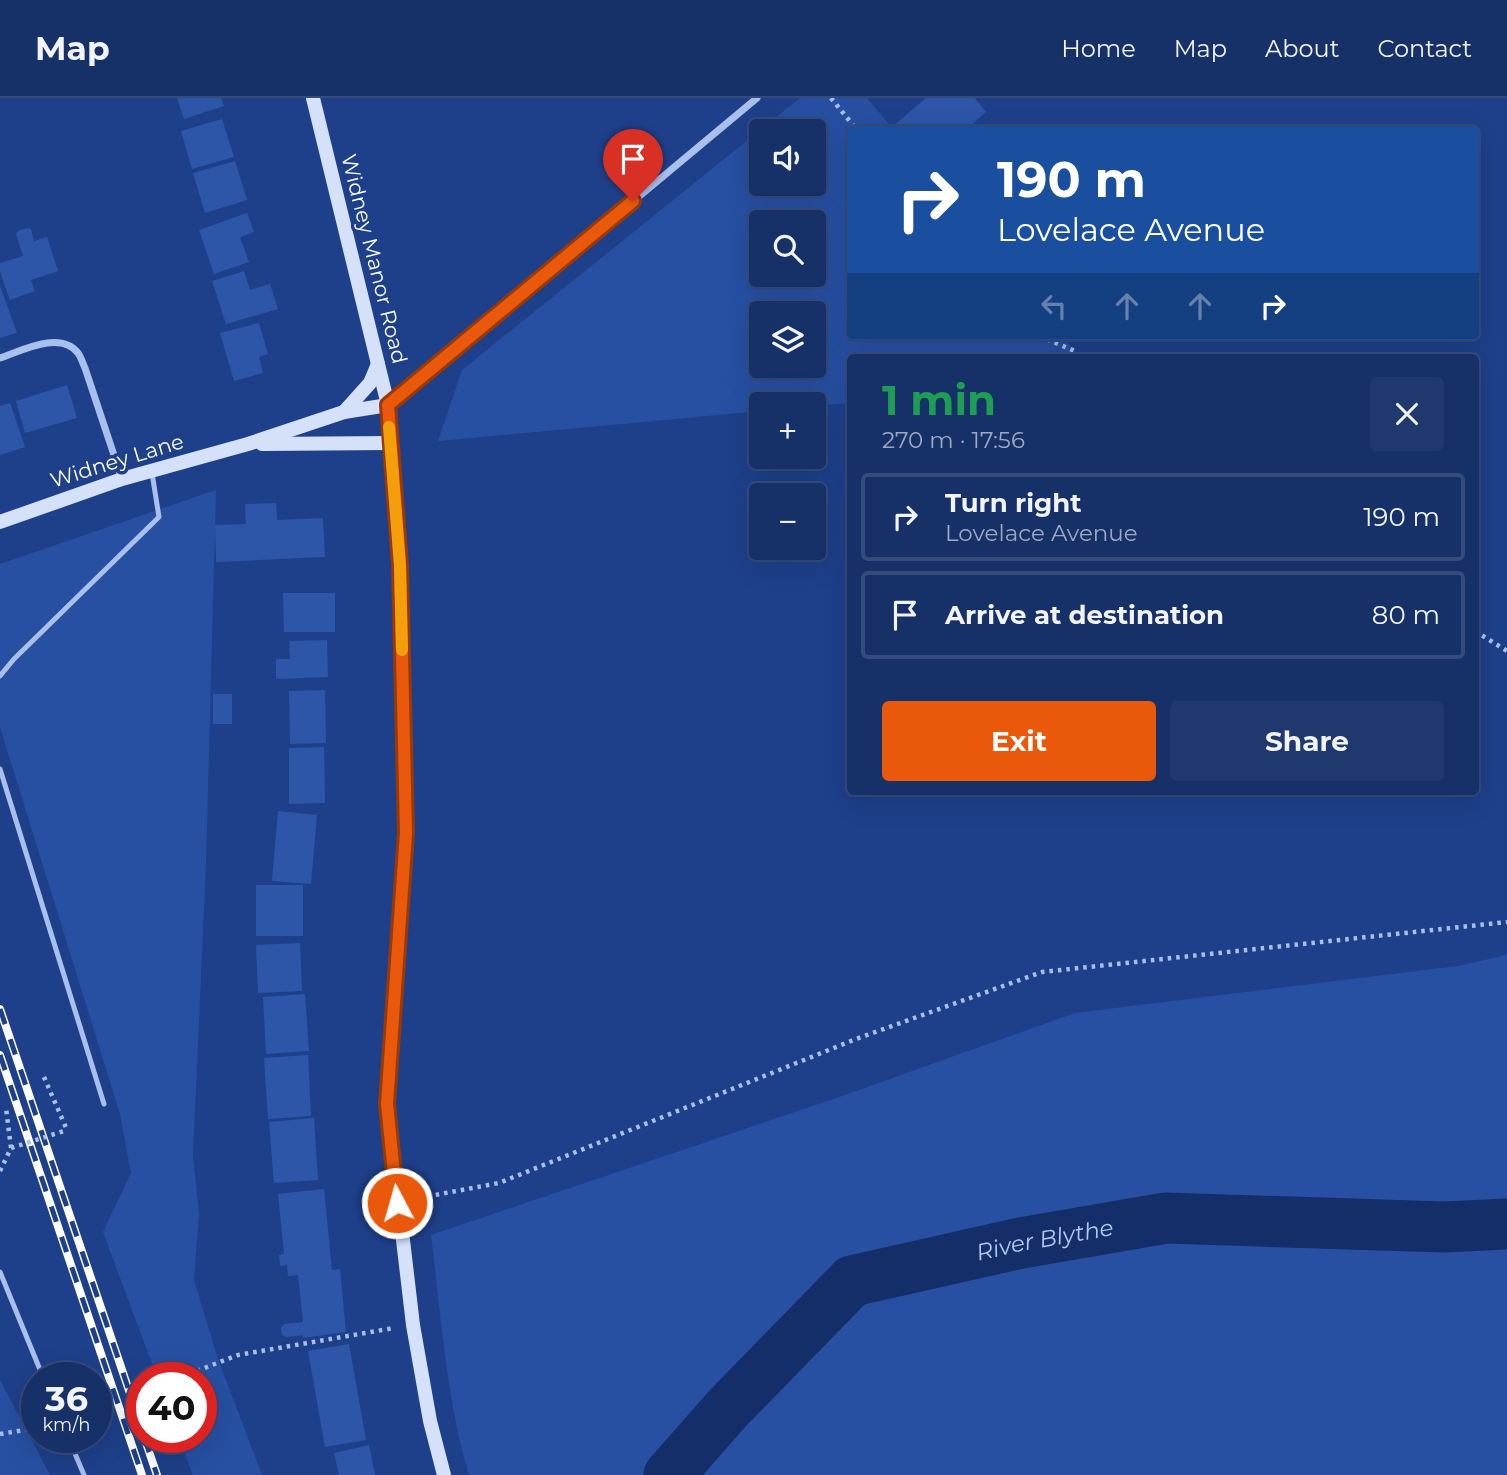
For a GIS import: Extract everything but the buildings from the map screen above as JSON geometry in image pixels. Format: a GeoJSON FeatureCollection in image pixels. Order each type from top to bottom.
{"type":"FeatureCollection","features":[{"type":"Feature","properties":{"kind":"street","name":"Widney Manor Road"},"geometry":{"type":"LineString","coordinates":[[313,98],[388,405],[400,565],[406,833],[387,1104],[413,1325],[430,1421],[444,1475]]}},
{"type":"Feature","properties":{"kind":"street"},"geometry":{"type":"LineString","coordinates":[[388,405],[757,98]]}},
{"type":"Feature","properties":{"kind":"street"},"geometry":{"type":"LineString","coordinates":[[0,358],[46,343],[63,344],[77,352],[85,368],[122,479]]}},
{"type":"Feature","properties":{"kind":"street","name":"Widney Lane"},"geometry":{"type":"LineString","coordinates":[[344,412],[370,383],[378,364]]}},
{"type":"Feature","properties":{"kind":"street","name":"Widney Lane"},"geometry":{"type":"LineString","coordinates":[[0,522],[151,470],[247,444],[344,412],[388,405]]}},
{"type":"Feature","properties":{"kind":"street","name":"Widney Lane"},"geometry":{"type":"LineString","coordinates":[[247,444],[390,443]]}},
{"type":"Feature","properties":{"kind":"lane"},"geometry":{"type":"LineString","coordinates":[[0,677],[14,659],[159,517],[151,470]]}},
{"type":"Feature","properties":{"kind":"lane"},"geometry":{"type":"LineString","coordinates":[[0,769],[104,1104]]}},
{"type":"Feature","properties":{"kind":"lane"},"geometry":{"type":"LineString","coordinates":[[0,1272],[37,1362]]}},
{"type":"Feature","properties":{"kind":"lane"},"geometry":{"type":"LineString","coordinates":[[75,1453],[84,1475]]}},
{"type":"Feature","properties":{"kind":"path"},"geometry":{"type":"LineString","coordinates":[[831,98],[854,126]]}},
{"type":"Feature","properties":{"kind":"path"},"geometry":{"type":"LineString","coordinates":[[1049,340],[1075,351],[1076,354]]}},
{"type":"Feature","properties":{"kind":"path"},"geometry":{"type":"LineString","coordinates":[[1479,634],[1507,651]]}},
{"type":"Feature","properties":{"kind":"path"},"geometry":{"type":"LineString","coordinates":[[397,1203],[499,1183],[856,1039],[1042,972],[1507,922]]}},
{"type":"Feature","properties":{"kind":"path"},"geometry":{"type":"LineString","coordinates":[[12,1148],[67,1130],[44,1077]]}},
{"type":"Feature","properties":{"kind":"path"},"geometry":{"type":"LineString","coordinates":[[0,1171],[12,1148],[6,1108]]}},
{"type":"Feature","properties":{"kind":"path"},"geometry":{"type":"LineString","coordinates":[[217,1363],[238,1355],[413,1325]]}},
{"type":"Feature","properties":{"kind":"path"},"geometry":{"type":"LineString","coordinates":[[0,1434],[21,1431]]}},
{"type":"Feature","properties":{"kind":"shaded area"},"geometry":{"type":"Polygon","coordinates":[[[800,98],[867,98],[890,126],[847,126],[847,340],[1065,340],[1075,351],[1072,354],[847,354],[847,403],[826,405],[826,392],[749,392],[749,412],[438,441],[462,370],[749,139],[749,196],[826,196],[826,119],[774,119],[800,98]]]}},
{"type":"Feature","properties":{"kind":"shaded area"},"geometry":{"type":"Polygon","coordinates":[[[216,490],[206,863],[193,1155],[199,1214],[194,1280],[217,1356],[262,1475],[193,1475],[184,1453],[217,1453],[217,1362],[151,1362],[103,1232],[131,1173],[120,1114],[0,727],[0,564],[216,490]]]}},
{"type":"Feature","properties":{"kind":"shaded area"},"geometry":{"type":"Polygon","coordinates":[[[1507,955],[1507,1475],[469,1475],[450,1386],[431,1235],[845,1095],[1075,1013],[1458,966],[1507,955]]]}},
{"type":"Feature","properties":{"kind":"shaded area"},"geometry":{"type":"Polygon","coordinates":[[[0,1380],[21,1420],[21,1453],[38,1453],[50,1475],[0,1475],[0,1380]]]}},
{"type":"Feature","properties":{"kind":"waterway","name":"River Blythe"},"geometry":{"type":"LineString","coordinates":[[669,1475],[728,1408],[852,1281],[1021,1243],[1166,1218],[1444,1227],[1507,1224]]}},
{"type":"Feature","properties":{"kind":"railway"},"geometry":{"type":"LineString","coordinates":[[0,1009],[126,1382]]}},
{"type":"Feature","properties":{"kind":"railway"},"geometry":{"type":"LineString","coordinates":[[0,1055],[142,1475]]}},
{"type":"Feature","properties":{"kind":"railway"},"geometry":{"type":"LineString","coordinates":[[149,1453],[157,1475]]}},
{"type":"Feature","properties":{"kind":"slow traffic"},"geometry":{"type":"LineString","coordinates":[[389,427],[400,565],[402,650]]}},
{"type":"Feature","properties":{"kind":"route"},"geometry":{"type":"LineString","coordinates":[[397,1203],[387,1104],[406,833],[400,565],[388,405],[633,201]]}}]}
